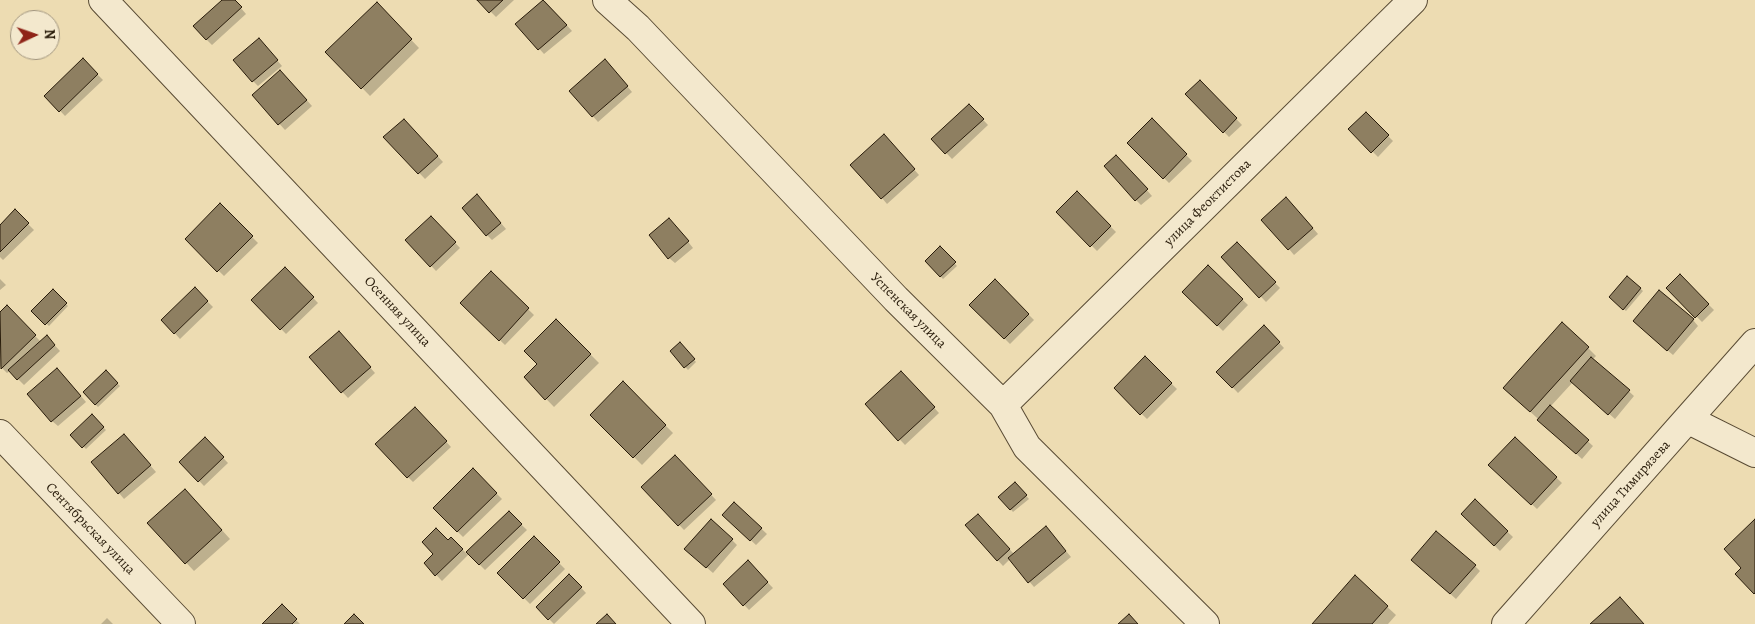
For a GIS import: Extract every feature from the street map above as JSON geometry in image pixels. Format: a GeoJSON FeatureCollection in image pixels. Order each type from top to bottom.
{"type":"FeatureCollection","features":[{"type":"Feature","properties":{"kind":"street","name":"Осенняя улица"},"geometry":{"type":"LineString","coordinates":[[103,0],[691,624]]}},
{"type":"Feature","properties":{"kind":"street","name":"Успенская улица"},"geometry":{"type":"LineString","coordinates":[[607,0],[638,28],[896,299],[1003,405],[1027,447],[1204,624]]}},
{"type":"Feature","properties":{"kind":"street","name":"улица Феоктистова"},"geometry":{"type":"LineString","coordinates":[[1003,405],[1412,0]]}},
{"type":"Feature","properties":{"kind":"street","name":"улица Тимирязева"},"geometry":{"type":"LineString","coordinates":[[1506,624],[1689,420],[1755,343]]}},
{"type":"Feature","properties":{"kind":"street"},"geometry":{"type":"LineString","coordinates":[[1689,420],[1755,453]]}},
{"type":"Feature","properties":{"kind":"street","name":"Сентябрьская улица"},"geometry":{"type":"LineString","coordinates":[[0,434],[181,624]]}},
{"type":"Feature","properties":{"kind":"building"},"geometry":{"type":"Polygon","coordinates":[[[222,0],[235,0],[242,7],[206,40],[193,26],[222,0]]]}},
{"type":"Feature","properties":{"kind":"building"},"geometry":{"type":"Polygon","coordinates":[[[477,0],[503,0],[489,13],[477,0]]]}},
{"type":"Feature","properties":{"kind":"building"},"geometry":{"type":"Polygon","coordinates":[[[543,0],[567,25],[538,50],[515,24],[543,0]]]}},
{"type":"Feature","properties":{"kind":"building"},"geometry":{"type":"Polygon","coordinates":[[[377,2],[412,39],[361,89],[325,52],[377,2]]]}},
{"type":"Feature","properties":{"kind":"building"},"geometry":{"type":"Polygon","coordinates":[[[259,38],[278,60],[252,82],[233,60],[259,38]]]}},
{"type":"Feature","properties":{"kind":"building"},"geometry":{"type":"Polygon","coordinates":[[[83,58],[98,74],[59,112],[44,96],[83,58]]]}},
{"type":"Feature","properties":{"kind":"building"},"geometry":{"type":"Polygon","coordinates":[[[605,59],[628,86],[592,117],[569,91],[605,59]]]}},
{"type":"Feature","properties":{"kind":"building"},"geometry":{"type":"Polygon","coordinates":[[[280,70],[307,100],[278,125],[252,95],[280,70]]]}},
{"type":"Feature","properties":{"kind":"building"},"geometry":{"type":"Polygon","coordinates":[[[1200,80],[1237,118],[1223,133],[1185,94],[1200,80]]]}},
{"type":"Feature","properties":{"kind":"building"},"geometry":{"type":"Polygon","coordinates":[[[969,104],[984,119],[945,154],[931,139],[969,104]]]}},
{"type":"Feature","properties":{"kind":"building"},"geometry":{"type":"Polygon","coordinates":[[[1366,112],[1389,135],[1371,153],[1348,129],[1366,112]]]}},
{"type":"Feature","properties":{"kind":"building"},"geometry":{"type":"Polygon","coordinates":[[[1152,118],[1187,154],[1163,179],[1127,143],[1152,118]]]}},
{"type":"Feature","properties":{"kind":"building"},"geometry":{"type":"Polygon","coordinates":[[[404,119],[438,156],[418,174],[383,137],[404,119]]]}},
{"type":"Feature","properties":{"kind":"building"},"geometry":{"type":"Polygon","coordinates":[[[884,134],[915,169],[881,199],[850,165],[884,134]]]}},
{"type":"Feature","properties":{"kind":"building"},"geometry":{"type":"Polygon","coordinates":[[[1116,155],[1148,189],[1135,201],[1104,166],[1116,155]]]}},
{"type":"Feature","properties":{"kind":"building"},"geometry":{"type":"Polygon","coordinates":[[[1077,191],[1111,226],[1090,247],[1056,212],[1077,191]]]}},
{"type":"Feature","properties":{"kind":"building"},"geometry":{"type":"Polygon","coordinates":[[[477,194],[501,223],[486,236],[462,208],[477,194]]]}},
{"type":"Feature","properties":{"kind":"building"},"geometry":{"type":"Polygon","coordinates":[[[1286,197],[1313,228],[1288,250],[1261,220],[1286,197]]]}},
{"type":"Feature","properties":{"kind":"building"},"geometry":{"type":"Polygon","coordinates":[[[220,203],[253,236],[217,272],[185,239],[220,203]]]}},
{"type":"Feature","properties":{"kind":"building"},"geometry":{"type":"Polygon","coordinates":[[[15,209],[29,223],[0,252],[0,225],[15,209]]]}},
{"type":"Feature","properties":{"kind":"building"},"geometry":{"type":"Polygon","coordinates":[[[431,216],[456,242],[430,267],[405,240],[431,216]]]}},
{"type":"Feature","properties":{"kind":"building"},"geometry":{"type":"Polygon","coordinates":[[[669,218],[689,241],[668,259],[649,235],[669,218]]]}},
{"type":"Feature","properties":{"kind":"building"},"geometry":{"type":"Polygon","coordinates":[[[1237,242],[1276,282],[1259,298],[1221,257],[1237,242]]]}},
{"type":"Feature","properties":{"kind":"building"},"geometry":{"type":"Polygon","coordinates":[[[940,246],[956,262],[940,277],[925,261],[940,246]]]}},
{"type":"Feature","properties":{"kind":"building"},"geometry":{"type":"Polygon","coordinates":[[[1208,265],[1243,299],[1217,326],[1182,292],[1208,265]]]}},
{"type":"Feature","properties":{"kind":"building"},"geometry":{"type":"Polygon","coordinates":[[[285,267],[314,297],[280,330],[251,300],[285,267]]]}},
{"type":"Feature","properties":{"kind":"building"},"geometry":{"type":"Polygon","coordinates":[[[491,271],[529,308],[499,341],[460,303],[491,271]]]}},
{"type":"Feature","properties":{"kind":"building"},"geometry":{"type":"Polygon","coordinates":[[[1680,274],[1709,304],[1695,318],[1666,288],[1680,274]]]}},
{"type":"Feature","properties":{"kind":"building"},"geometry":{"type":"Polygon","coordinates":[[[1627,276],[1641,288],[1623,310],[1609,297],[1627,276]]]}},
{"type":"Feature","properties":{"kind":"building"},"geometry":{"type":"Polygon","coordinates":[[[995,279],[1029,314],[1004,339],[969,305],[995,279]]]}},
{"type":"Feature","properties":{"kind":"building"},"geometry":{"type":"Polygon","coordinates":[[[195,287],[208,301],[174,334],[161,320],[195,287]]]}},
{"type":"Feature","properties":{"kind":"building"},"geometry":{"type":"Polygon","coordinates":[[[53,289],[67,303],[45,325],[31,311],[53,289]]]}},
{"type":"Feature","properties":{"kind":"building"},"geometry":{"type":"Polygon","coordinates":[[[1659,290],[1694,319],[1667,351],[1633,321],[1659,290]]]}},
{"type":"Feature","properties":{"kind":"building"},"geometry":{"type":"Polygon","coordinates":[[[7,305],[36,335],[1,369],[0,312],[7,305]]]}},
{"type":"Feature","properties":{"kind":"building"},"geometry":{"type":"Polygon","coordinates":[[[556,319],[591,354],[545,400],[524,377],[537,364],[524,351],[556,319]]]}},
{"type":"Feature","properties":{"kind":"building"},"geometry":{"type":"Polygon","coordinates":[[[1562,322],[1589,347],[1530,412],[1503,388],[1562,322]]]}},
{"type":"Feature","properties":{"kind":"building"},"geometry":{"type":"Polygon","coordinates":[[[1264,325],[1280,342],[1232,388],[1216,372],[1264,325]]]}},
{"type":"Feature","properties":{"kind":"building"},"geometry":{"type":"Polygon","coordinates":[[[339,331],[371,367],[341,393],[309,357],[339,331]]]}},
{"type":"Feature","properties":{"kind":"building"},"geometry":{"type":"Polygon","coordinates":[[[47,335],[55,345],[17,380],[8,370],[47,335]]]}},
{"type":"Feature","properties":{"kind":"building"},"geometry":{"type":"Polygon","coordinates":[[[680,342],[695,359],[684,368],[670,351],[680,342]]]}},
{"type":"Feature","properties":{"kind":"building"},"geometry":{"type":"Polygon","coordinates":[[[1145,356],[1172,383],[1140,415],[1114,388],[1145,356]]]}},
{"type":"Feature","properties":{"kind":"building"},"geometry":{"type":"Polygon","coordinates":[[[1591,357],[1630,390],[1608,415],[1570,381],[1591,357]]]}},
{"type":"Feature","properties":{"kind":"building"},"geometry":{"type":"Polygon","coordinates":[[[57,368],[81,396],[51,422],[27,394],[57,368]]]}},
{"type":"Feature","properties":{"kind":"building"},"geometry":{"type":"Polygon","coordinates":[[[106,370],[118,383],[95,405],[83,392],[106,370]]]}},
{"type":"Feature","properties":{"kind":"building"},"geometry":{"type":"Polygon","coordinates":[[[901,371],[935,407],[898,441],[865,404],[901,371]]]}},
{"type":"Feature","properties":{"kind":"building"},"geometry":{"type":"Polygon","coordinates":[[[623,381],[666,425],[633,458],[590,415],[623,381]]]}},
{"type":"Feature","properties":{"kind":"building"},"geometry":{"type":"Polygon","coordinates":[[[1550,405],[1589,440],[1576,454],[1537,420],[1550,405]]]}},
{"type":"Feature","properties":{"kind":"building"},"geometry":{"type":"Polygon","coordinates":[[[415,407],[447,441],[407,478],[375,444],[415,407]]]}},
{"type":"Feature","properties":{"kind":"building"},"geometry":{"type":"Polygon","coordinates":[[[92,414],[104,427],[82,448],[70,435],[92,414]]]}},
{"type":"Feature","properties":{"kind":"building"},"geometry":{"type":"Polygon","coordinates":[[[124,434],[151,465],[118,494],[91,462],[124,434]]]}},
{"type":"Feature","properties":{"kind":"building"},"geometry":{"type":"Polygon","coordinates":[[[205,437],[224,457],[198,482],[179,462],[205,437]]]}},
{"type":"Feature","properties":{"kind":"building"},"geometry":{"type":"Polygon","coordinates":[[[1515,437],[1557,477],[1531,505],[1488,465],[1515,437]]]}},
{"type":"Feature","properties":{"kind":"building"},"geometry":{"type":"Polygon","coordinates":[[[675,455],[712,494],[678,526],[641,487],[675,455]]]}},
{"type":"Feature","properties":{"kind":"building"},"geometry":{"type":"Polygon","coordinates":[[[473,468],[497,493],[457,532],[433,508],[473,468]]]}},
{"type":"Feature","properties":{"kind":"building"},"geometry":{"type":"Polygon","coordinates":[[[1015,482],[1027,495],[1010,510],[998,497],[1015,482]]]}},
{"type":"Feature","properties":{"kind":"building"},"geometry":{"type":"Polygon","coordinates":[[[185,489],[222,530],[185,564],[147,523],[185,489]]]}},
{"type":"Feature","properties":{"kind":"building"},"geometry":{"type":"Polygon","coordinates":[[[1475,499],[1508,531],[1494,546],[1461,514],[1475,499]]]}},
{"type":"Feature","properties":{"kind":"building"},"geometry":{"type":"Polygon","coordinates":[[[734,502],[762,528],[750,541],[722,515],[734,502]]]}},
{"type":"Feature","properties":{"kind":"building"},"geometry":{"type":"Polygon","coordinates":[[[509,511],[522,524],[479,565],[466,552],[509,511]]]}},
{"type":"Feature","properties":{"kind":"building"},"geometry":{"type":"Polygon","coordinates":[[[978,514],[1010,549],[997,561],[965,525],[978,514]]]}},
{"type":"Feature","properties":{"kind":"building"},"geometry":{"type":"Polygon","coordinates":[[[711,519],[733,539],[706,568],[684,549],[711,519]]]}},
{"type":"Feature","properties":{"kind":"building"},"geometry":{"type":"Polygon","coordinates":[[[1755,519],[1754,594],[1735,574],[1741,568],[1724,549],[1755,519]]]}},
{"type":"Feature","properties":{"kind":"building"},"geometry":{"type":"Polygon","coordinates":[[[1046,526],[1066,551],[1028,583],[1008,558],[1046,526]]]}},
{"type":"Feature","properties":{"kind":"building"},"geometry":{"type":"Polygon","coordinates":[[[436,528],[448,540],[451,537],[463,549],[435,576],[424,563],[433,554],[422,542],[436,528]]]}},
{"type":"Feature","properties":{"kind":"building"},"geometry":{"type":"Polygon","coordinates":[[[1436,531],[1476,565],[1450,594],[1411,560],[1436,531]]]}},
{"type":"Feature","properties":{"kind":"building"},"geometry":{"type":"Polygon","coordinates":[[[534,536],[560,562],[523,599],[497,573],[534,536]]]}},
{"type":"Feature","properties":{"kind":"building"},"geometry":{"type":"Polygon","coordinates":[[[748,560],[768,582],[743,606],[723,584],[748,560]]]}},
{"type":"Feature","properties":{"kind":"building"},"geometry":{"type":"Polygon","coordinates":[[[569,574],[582,587],[548,620],[536,607],[569,574]]]}},
{"type":"Feature","properties":{"kind":"building"},"geometry":{"type":"Polygon","coordinates":[[[1355,575],[1388,606],[1372,624],[1312,624],[1355,575]]]}},
{"type":"Feature","properties":{"kind":"building"},"geometry":{"type":"Polygon","coordinates":[[[1620,597],[1644,624],[1590,624],[1620,597]]]}},
{"type":"Feature","properties":{"kind":"building"},"geometry":{"type":"Polygon","coordinates":[[[282,604],[297,619],[292,624],[262,624],[282,604]]]}},
{"type":"Feature","properties":{"kind":"building"},"geometry":{"type":"Polygon","coordinates":[[[354,614],[364,624],[344,624],[354,614]]]}},
{"type":"Feature","properties":{"kind":"building"},"geometry":{"type":"Polygon","coordinates":[[[607,614],[616,624],[596,624],[607,614]]]}},
{"type":"Feature","properties":{"kind":"building"},"geometry":{"type":"Polygon","coordinates":[[[1129,614],[1138,624],[1118,624],[1129,614]]]}}]}
